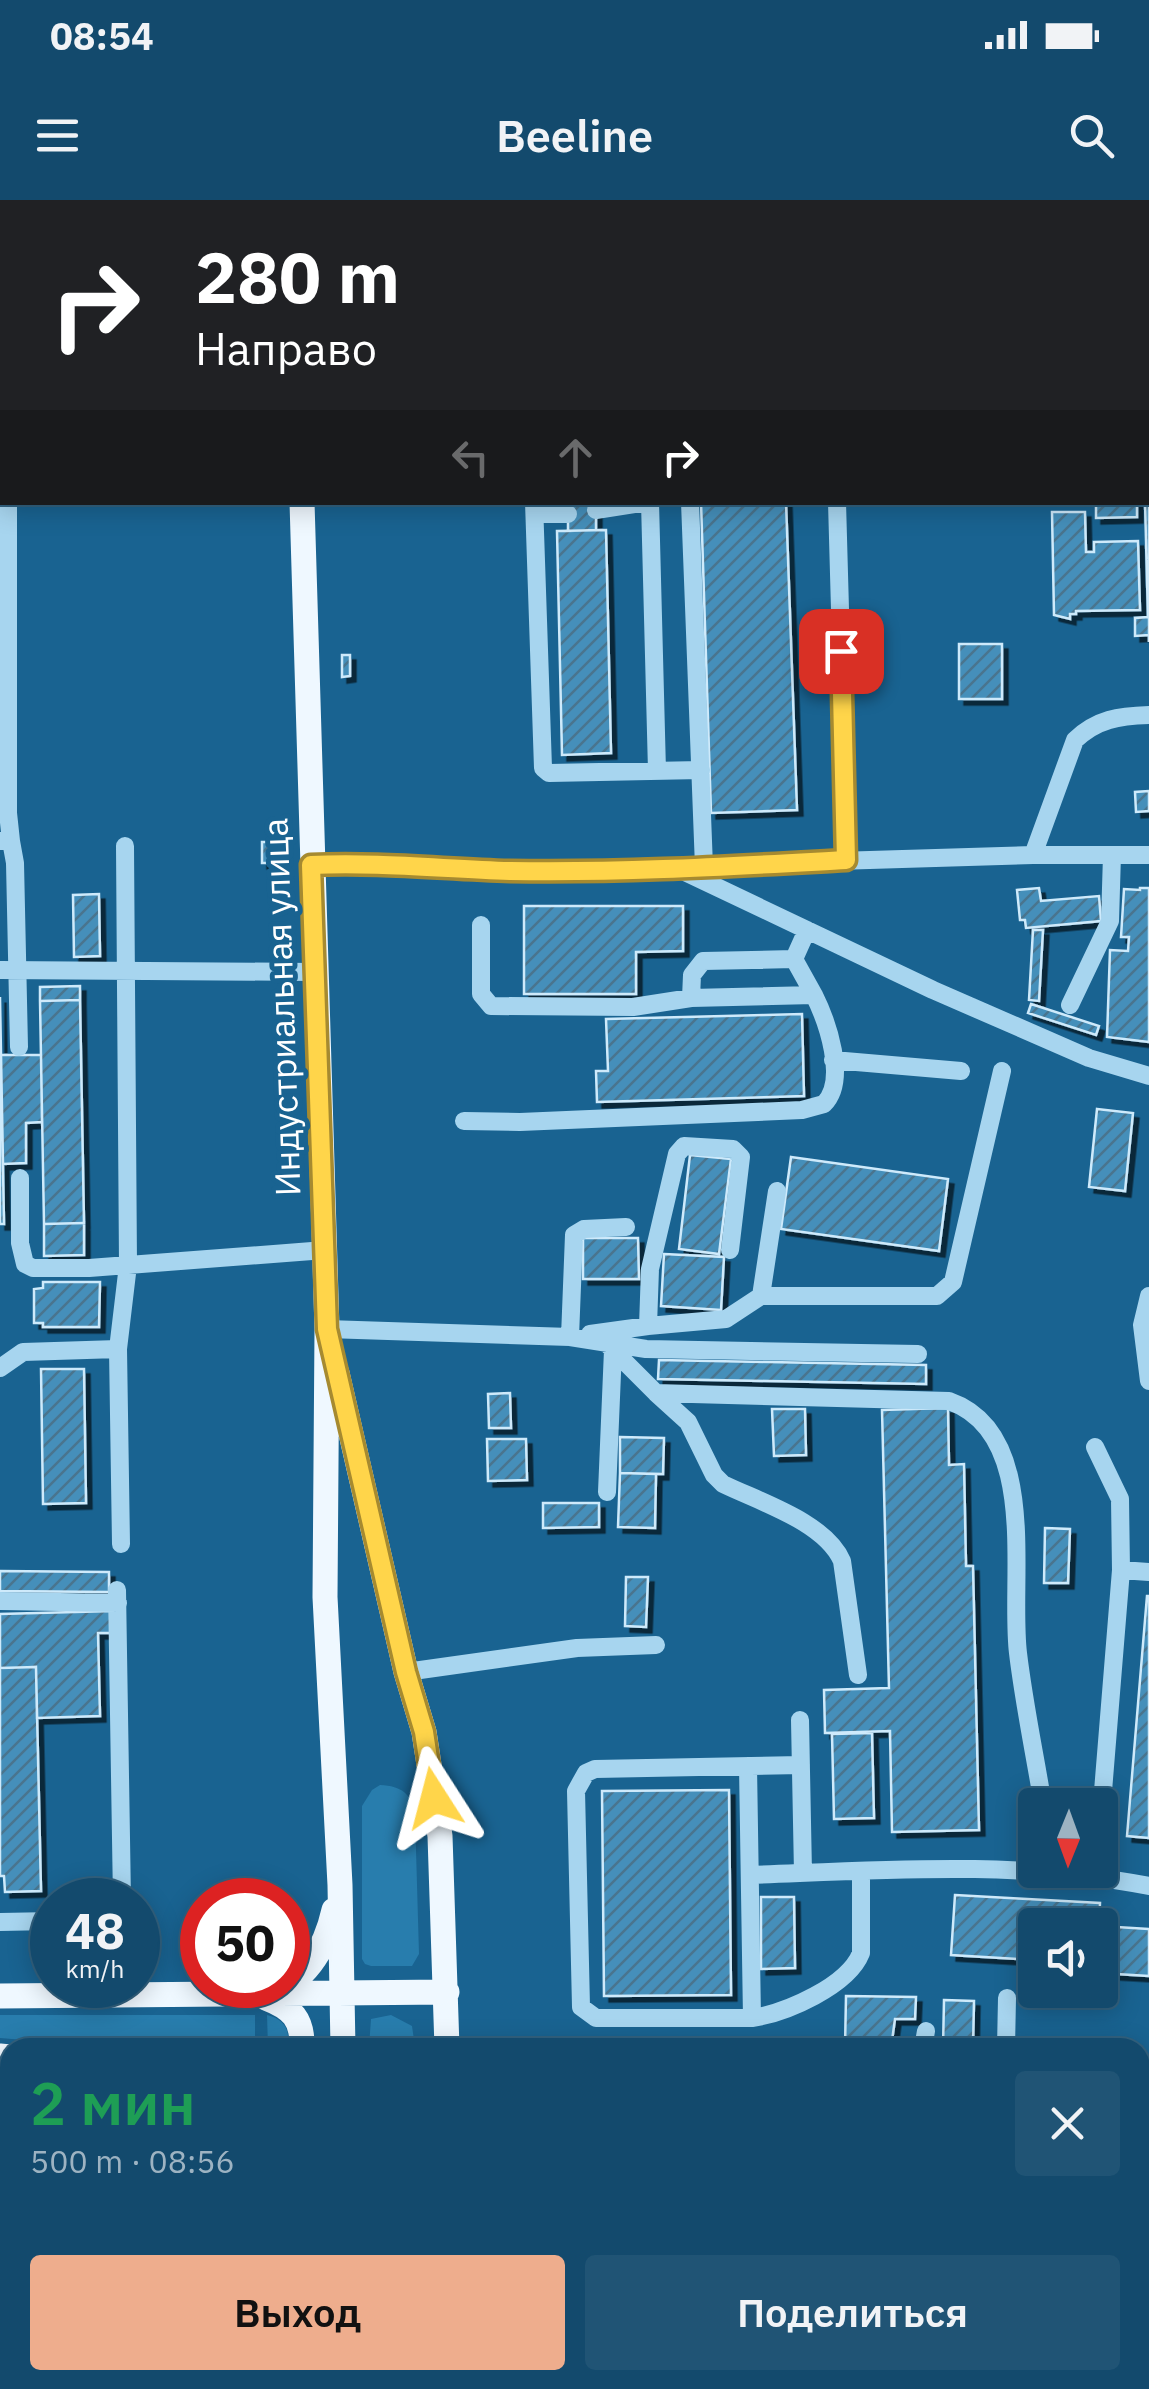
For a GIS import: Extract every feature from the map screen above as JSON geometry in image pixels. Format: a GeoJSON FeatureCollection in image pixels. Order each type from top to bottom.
{"type":"FeatureCollection","features":[{"type":"Feature","properties":{"kind":"main road","name":"Индустриальная улица"},"geometry":{"type":"LineString","coordinates":[[302,505],[327,1329],[325,1597],[340,1885],[342,2038]]}},
{"type":"Feature","properties":{"kind":"main road","name":"Индустриальная улица"},"geometry":{"type":"LineString","coordinates":[[327,1329],[406,1672],[424,1732],[440,1836],[447,2038]]}},
{"type":"Feature","properties":{"kind":"main road"},"geometry":{"type":"LineString","coordinates":[[310,1964],[331,1926],[340,1885]]}},
{"type":"Feature","properties":{"kind":"main road"},"geometry":{"type":"LineString","coordinates":[[310,1995],[447,1992]]}},
{"type":"Feature","properties":{"kind":"main road"},"geometry":{"type":"LineString","coordinates":[[0,1996],[30,1995]]}},
{"type":"Feature","properties":{"kind":"main road"},"geometry":{"type":"LineString","coordinates":[[285,2008],[300,2022],[301,2038]]}},
{"type":"Feature","properties":{"kind":"street"},"geometry":{"type":"LineString","coordinates":[[8,505],[4,779],[9,970],[20,1047]]}},
{"type":"Feature","properties":{"kind":"street"},"geometry":{"type":"LineString","coordinates":[[596,510],[628,505]]}},
{"type":"Feature","properties":{"kind":"street"},"geometry":{"type":"LineString","coordinates":[[648,505],[656,771]]}},
{"type":"Feature","properties":{"kind":"street"},"geometry":{"type":"LineString","coordinates":[[690,505],[704,867]]}},
{"type":"Feature","properties":{"kind":"street"},"geometry":{"type":"LineString","coordinates":[[836,505],[846,860]]}},
{"type":"Feature","properties":{"kind":"street"},"geometry":{"type":"LineString","coordinates":[[568,514],[535,508],[543,768],[549,773],[700,770]]}},
{"type":"Feature","properties":{"kind":"street"},"geometry":{"type":"LineString","coordinates":[[1034,855],[1075,740],[1089,727],[1107,720],[1149,715]]}},
{"type":"Feature","properties":{"kind":"street"},"geometry":{"type":"LineString","coordinates":[[121,1544],[118,1349],[128,1265],[125,846]]}},
{"type":"Feature","properties":{"kind":"street"},"geometry":{"type":"LineString","coordinates":[[1070,1004],[1110,920],[1112,855]]}},
{"type":"Feature","properties":{"kind":"street"},"geometry":{"type":"LineString","coordinates":[[311,865],[364,863],[510,871],[1149,855]]}},
{"type":"Feature","properties":{"kind":"street"},"geometry":{"type":"LineString","coordinates":[[676,868],[933,990],[1089,1058],[1149,1076]]}},
{"type":"Feature","properties":{"kind":"street"},"geometry":{"type":"LineString","coordinates":[[481,925],[480,994],[491,1006],[633,1007],[691,998],[814,995]]}},
{"type":"Feature","properties":{"kind":"street"},"geometry":{"type":"LineString","coordinates":[[794,959],[807,930]]}},
{"type":"Feature","properties":{"kind":"street"},"geometry":{"type":"LineString","coordinates":[[691,998],[692,975],[703,961],[794,959]]}},
{"type":"Feature","properties":{"kind":"street"},"geometry":{"type":"LineString","coordinates":[[464,1121],[813,1109],[824,1104],[834,1090],[826,1018],[794,959]]}},
{"type":"Feature","properties":{"kind":"street"},"geometry":{"type":"LineString","coordinates":[[9,970],[315,972]]}},
{"type":"Feature","properties":{"kind":"street"},"geometry":{"type":"LineString","coordinates":[[833,1060],[961,1071]]}},
{"type":"Feature","properties":{"kind":"street"},"geometry":{"type":"LineString","coordinates":[[327,1329],[570,1337],[726,1319],[762,1296],[938,1296],[953,1282],[1002,1071]]}},
{"type":"Feature","properties":{"kind":"street"},"geometry":{"type":"LineString","coordinates":[[648,1326],[652,1257],[677,1154],[684,1146],[733,1149],[741,1156],[730,1250]]}},
{"type":"Feature","properties":{"kind":"street"},"geometry":{"type":"LineString","coordinates":[[20,1178],[20,1244],[26,1264],[33,1268],[325,1250]]}},
{"type":"Feature","properties":{"kind":"street"},"geometry":{"type":"LineString","coordinates":[[762,1296],[777,1191]]}},
{"type":"Feature","properties":{"kind":"street"},"geometry":{"type":"LineString","coordinates":[[570,1337],[574,1234],[584,1229],[626,1227]]}},
{"type":"Feature","properties":{"kind":"street"},"geometry":{"type":"LineString","coordinates":[[0,1244],[20,1244]]}},
{"type":"Feature","properties":{"kind":"street"},"geometry":{"type":"LineString","coordinates":[[1149,1296],[1142,1325],[1149,1380]]}},
{"type":"Feature","properties":{"kind":"street"},"geometry":{"type":"LineString","coordinates":[[570,1337],[646,1349],[918,1354]]}},
{"type":"Feature","properties":{"kind":"street"},"geometry":{"type":"LineString","coordinates":[[610,1346],[688,1422],[714,1475],[723,1484],[818,1530],[837,1550],[858,1675]]}},
{"type":"Feature","properties":{"kind":"street"},"geometry":{"type":"LineString","coordinates":[[608,1492],[610,1346]]}},
{"type":"Feature","properties":{"kind":"street"},"geometry":{"type":"LineString","coordinates":[[0,1368],[23,1352],[118,1349]]}},
{"type":"Feature","properties":{"kind":"street"},"geometry":{"type":"LineString","coordinates":[[656,1393],[949,1402],[974,1415],[998,1446],[1012,1488],[1018,1654],[1041,1788]]}},
{"type":"Feature","properties":{"kind":"street"},"geometry":{"type":"LineString","coordinates":[[1096,1448],[1120,1500],[1120,1570],[1103,1788]]}},
{"type":"Feature","properties":{"kind":"street"},"geometry":{"type":"LineString","coordinates":[[1120,1570],[1149,1572]]}},
{"type":"Feature","properties":{"kind":"street"},"geometry":{"type":"LineString","coordinates":[[0,1602],[118,1596],[122,1878]]}},
{"type":"Feature","properties":{"kind":"street"},"geometry":{"type":"LineString","coordinates":[[406,1672],[577,1648],[656,1645]]}},
{"type":"Feature","properties":{"kind":"street"},"geometry":{"type":"LineString","coordinates":[[800,1720],[804,1873]]}},
{"type":"Feature","properties":{"kind":"street"},"geometry":{"type":"LineString","coordinates":[[801,1765],[595,1769],[586,1773],[576,1790],[576,1828],[579,1997],[587,2014],[596,2018],[752,2018],[774,2014],[846,1977],[860,1952],[862,1871]]}},
{"type":"Feature","properties":{"kind":"street"},"geometry":{"type":"LineString","coordinates":[[748,1766],[752,2018]]}},
{"type":"Feature","properties":{"kind":"street"},"geometry":{"type":"LineString","coordinates":[[750,1874],[1018,1869]]}},
{"type":"Feature","properties":{"kind":"street"},"geometry":{"type":"LineString","coordinates":[[1118,1881],[1149,1886]]}},
{"type":"Feature","properties":{"kind":"street"},"geometry":{"type":"LineString","coordinates":[[0,1922],[30,1922]]}},
{"type":"Feature","properties":{"kind":"street"},"geometry":{"type":"LineString","coordinates":[[1006,2038],[1008,1998]]}},
{"type":"Feature","properties":{"kind":"shaded area"},"geometry":{"type":"Polygon","coordinates":[[[380,1785],[405,1792],[415,1815],[419,1954],[412,1966],[371,1966],[362,1959],[362,1806],[380,1785]]]}},
{"type":"Feature","properties":{"kind":"shaded area"},"geometry":{"type":"Polygon","coordinates":[[[0,2015],[255,2015],[255,2038],[0,2038],[0,2015]]]}},
{"type":"Feature","properties":{"kind":"shaded area"},"geometry":{"type":"Polygon","coordinates":[[[267,2015],[278,2019],[288,2035],[268,2038],[267,2015]]]}},
{"type":"Feature","properties":{"kind":"shaded area"},"geometry":{"type":"Polygon","coordinates":[[[391,2015],[412,2026],[414,2038],[370,2038],[371,2019],[391,2015]]]}},
{"type":"Feature","properties":{"kind":"building"},"geometry":{"type":"Polygon","coordinates":[[[568,505],[596,505],[596,530],[568,531],[568,505]]]}},
{"type":"Feature","properties":{"kind":"building"},"geometry":{"type":"Polygon","coordinates":[[[701,505],[786,505],[797,810],[711,813],[701,505]]]}},
{"type":"Feature","properties":{"kind":"building"},"geometry":{"type":"Polygon","coordinates":[[[1096,505],[1137,505],[1137,517],[1096,518],[1096,505]]]}},
{"type":"Feature","properties":{"kind":"building"},"geometry":{"type":"Polygon","coordinates":[[[1145,505],[1149,505],[1149,635],[1135,636],[1135,618],[1148,617],[1145,505]]]}},
{"type":"Feature","properties":{"kind":"building"},"geometry":{"type":"Polygon","coordinates":[[[1052,512],[1085,512],[1086,552],[1094,552],[1094,542],[1138,541],[1140,610],[1076,611],[1070,619],[1054,615],[1052,512]]]}},
{"type":"Feature","properties":{"kind":"building"},"geometry":{"type":"Polygon","coordinates":[[[606,530],[611,753],[562,755],[557,531],[606,530]]]}},
{"type":"Feature","properties":{"kind":"building"},"geometry":{"type":"Polygon","coordinates":[[[959,644],[1002,644],[1002,699],[959,699],[959,644]]]}},
{"type":"Feature","properties":{"kind":"building"},"geometry":{"type":"Polygon","coordinates":[[[959,644],[1002,644],[1002,699],[959,699],[959,644]]]}},
{"type":"Feature","properties":{"kind":"building"},"geometry":{"type":"Polygon","coordinates":[[[342,655],[350,655],[350,676],[342,677],[342,655]]]}},
{"type":"Feature","properties":{"kind":"building"},"geometry":{"type":"Polygon","coordinates":[[[1149,791],[1149,811],[1136,812],[1135,792],[1149,791]]]}},
{"type":"Feature","properties":{"kind":"building"},"geometry":{"type":"Polygon","coordinates":[[[262,842],[270,842],[270,863],[262,863],[262,842]]]}},
{"type":"Feature","properties":{"kind":"building"},"geometry":{"type":"Polygon","coordinates":[[[1039,888],[1041,901],[1099,896],[1101,921],[1026,928],[1025,920],[1020,920],[1017,890],[1039,888]]]}},
{"type":"Feature","properties":{"kind":"building"},"geometry":{"type":"Polygon","coordinates":[[[1149,888],[1149,1042],[1107,1037],[1110,950],[1128,951],[1129,937],[1121,937],[1124,889],[1149,888]]]}},
{"type":"Feature","properties":{"kind":"building"},"geometry":{"type":"Polygon","coordinates":[[[99,894],[100,956],[74,957],[73,895],[99,894]]]}},
{"type":"Feature","properties":{"kind":"building"},"geometry":{"type":"Polygon","coordinates":[[[524,906],[683,906],[683,951],[636,952],[636,994],[524,994],[524,906]]]}},
{"type":"Feature","properties":{"kind":"building"},"geometry":{"type":"Polygon","coordinates":[[[1033,930],[1043,930],[1039,1001],[1029,1000],[1033,930]]]}},
{"type":"Feature","properties":{"kind":"building"},"geometry":{"type":"Polygon","coordinates":[[[80,986],[80,1000],[40,1001],[40,987],[80,986]]]}},
{"type":"Feature","properties":{"kind":"building"},"geometry":{"type":"Polygon","coordinates":[[[0,997],[4,1224],[0,1224],[0,997]]]}},
{"type":"Feature","properties":{"kind":"building"},"geometry":{"type":"Polygon","coordinates":[[[80,1000],[84,1223],[44,1224],[40,1001],[80,1000]]]}},
{"type":"Feature","properties":{"kind":"building"},"geometry":{"type":"Polygon","coordinates":[[[1031,1004],[1099,1026],[1096,1035],[1028,1013],[1031,1004]]]}},
{"type":"Feature","properties":{"kind":"building"},"geometry":{"type":"Polygon","coordinates":[[[802,1014],[804,1096],[597,1102],[596,1071],[608,1071],[606,1019],[802,1014]]]}},
{"type":"Feature","properties":{"kind":"building"},"geometry":{"type":"Polygon","coordinates":[[[1,1055],[41,1055],[42,1122],[26,1123],[26,1163],[3,1164],[1,1055]]]}},
{"type":"Feature","properties":{"kind":"building"},"geometry":{"type":"Polygon","coordinates":[[[1097,1109],[1133,1113],[1125,1191],[1089,1187],[1097,1109]]]}},
{"type":"Feature","properties":{"kind":"building"},"geometry":{"type":"Polygon","coordinates":[[[690,1155],[731,1159],[719,1254],[679,1249],[690,1155]]]}},
{"type":"Feature","properties":{"kind":"building"},"geometry":{"type":"Polygon","coordinates":[[[791,1157],[948,1179],[939,1251],[781,1229],[791,1157]]]}},
{"type":"Feature","properties":{"kind":"building"},"geometry":{"type":"Polygon","coordinates":[[[84,1223],[84,1255],[44,1256],[44,1224],[84,1223]]]}},
{"type":"Feature","properties":{"kind":"building"},"geometry":{"type":"Polygon","coordinates":[[[583,1238],[638,1238],[639,1279],[583,1279],[583,1238]]]}},
{"type":"Feature","properties":{"kind":"building"},"geometry":{"type":"Polygon","coordinates":[[[664,1254],[724,1257],[721,1310],[661,1306],[664,1254]]]}},
{"type":"Feature","properties":{"kind":"building"},"geometry":{"type":"Polygon","coordinates":[[[43,1282],[100,1282],[99,1327],[43,1327],[43,1323],[34,1323],[34,1289],[43,1288],[43,1282]]]}},
{"type":"Feature","properties":{"kind":"building"},"geometry":{"type":"Polygon","coordinates":[[[659,1360],[926,1365],[926,1384],[658,1379],[659,1360]]]}},
{"type":"Feature","properties":{"kind":"building"},"geometry":{"type":"Polygon","coordinates":[[[41,1369],[84,1369],[86,1503],[43,1504],[41,1369]]]}},
{"type":"Feature","properties":{"kind":"building"},"geometry":{"type":"Polygon","coordinates":[[[510,1393],[511,1428],[489,1428],[488,1394],[510,1393]]]}},
{"type":"Feature","properties":{"kind":"building"},"geometry":{"type":"Polygon","coordinates":[[[948,1408],[949,1465],[964,1464],[966,1566],[973,1566],[979,1830],[892,1832],[890,1731],[825,1733],[824,1690],[889,1688],[882,1410],[948,1408]]]}},
{"type":"Feature","properties":{"kind":"building"},"geometry":{"type":"Polygon","coordinates":[[[772,1409],[805,1409],[806,1455],[774,1456],[772,1409]]]}},
{"type":"Feature","properties":{"kind":"building"},"geometry":{"type":"Polygon","coordinates":[[[620,1437],[664,1438],[663,1474],[620,1473],[620,1437]]]}},
{"type":"Feature","properties":{"kind":"building"},"geometry":{"type":"Polygon","coordinates":[[[487,1439],[526,1439],[527,1480],[488,1481],[487,1439]]]}},
{"type":"Feature","properties":{"kind":"building"},"geometry":{"type":"Polygon","coordinates":[[[620,1473],[656,1474],[655,1528],[618,1527],[620,1473]]]}},
{"type":"Feature","properties":{"kind":"building"},"geometry":{"type":"Polygon","coordinates":[[[543,1503],[599,1503],[599,1527],[543,1528],[543,1503]]]}},
{"type":"Feature","properties":{"kind":"building"},"geometry":{"type":"Polygon","coordinates":[[[1045,1528],[1070,1529],[1068,1583],[1044,1583],[1045,1528]]]}},
{"type":"Feature","properties":{"kind":"building"},"geometry":{"type":"Polygon","coordinates":[[[0,1571],[109,1572],[109,1592],[0,1591],[0,1571]]]}},
{"type":"Feature","properties":{"kind":"building"},"geometry":{"type":"Polygon","coordinates":[[[626,1577],[648,1577],[646,1627],[625,1626],[626,1577]]]}},
{"type":"Feature","properties":{"kind":"building"},"geometry":{"type":"Polygon","coordinates":[[[1149,1596],[1149,1838],[1127,1836],[1149,1596]]]}},
{"type":"Feature","properties":{"kind":"building"},"geometry":{"type":"Polygon","coordinates":[[[113,1611],[114,1633],[98,1633],[100,1716],[37,1718],[36,1667],[0,1668],[0,1614],[113,1611]]]}},
{"type":"Feature","properties":{"kind":"building"},"geometry":{"type":"Polygon","coordinates":[[[36,1667],[41,1878],[30,1878],[30,1891],[5,1892],[4,1876],[0,1876],[0,1668],[36,1667]]]}},
{"type":"Feature","properties":{"kind":"building"},"geometry":{"type":"Polygon","coordinates":[[[872,1733],[874,1818],[834,1819],[832,1734],[872,1733]]]}},
{"type":"Feature","properties":{"kind":"building"},"geometry":{"type":"Polygon","coordinates":[[[729,1790],[731,1995],[604,1996],[602,1791],[729,1790]]]}},
{"type":"Feature","properties":{"kind":"building"},"geometry":{"type":"Polygon","coordinates":[[[955,1895],[1100,1903],[1100,1908],[1018,1908],[1018,1959],[951,1955],[955,1895]]]}},
{"type":"Feature","properties":{"kind":"building"},"geometry":{"type":"Polygon","coordinates":[[[761,1897],[794,1897],[795,1968],[761,1969],[761,1897]]]}},
{"type":"Feature","properties":{"kind":"building"},"geometry":{"type":"Polygon","coordinates":[[[1118,1927],[1149,1929],[1149,1976],[1118,1974],[1118,1927]]]}},
{"type":"Feature","properties":{"kind":"building"},"geometry":{"type":"Polygon","coordinates":[[[846,1996],[916,1997],[915,2019],[895,2019],[892,2038],[845,2038],[846,1996]]]}},
{"type":"Feature","properties":{"kind":"building"},"geometry":{"type":"Polygon","coordinates":[[[944,2000],[974,2001],[973,2038],[943,2038],[944,2000]]]}},
{"type":"Feature","properties":{"kind":"route"},"geometry":{"type":"LineString","coordinates":[[434,1798],[424,1732],[406,1672],[327,1329],[311,865],[364,863],[510,871],[846,860],[841,651]]}}]}
